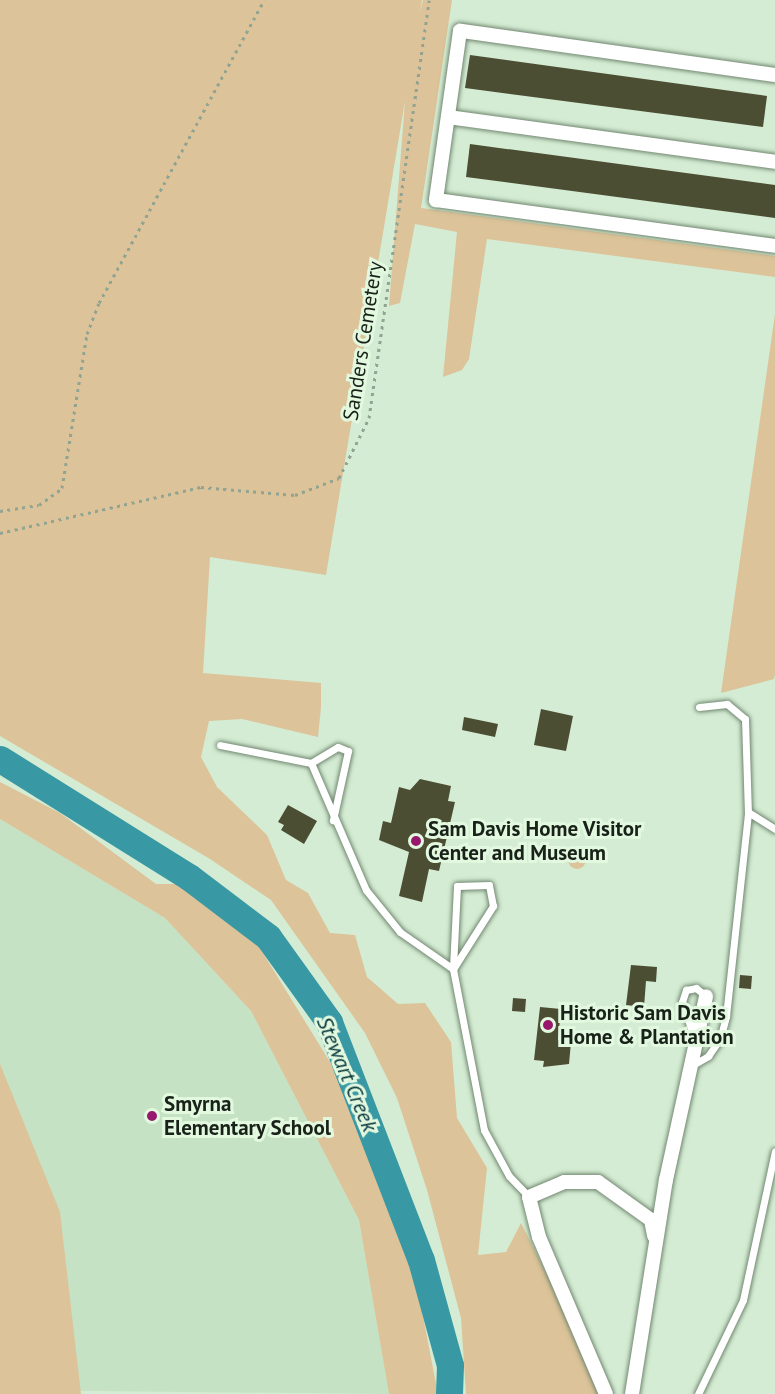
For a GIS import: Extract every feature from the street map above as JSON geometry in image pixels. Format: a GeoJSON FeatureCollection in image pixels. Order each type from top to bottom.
{"type":"FeatureCollection","features":[{"type":"Feature","properties":{"kind":"street"},"geometry":{"type":"LineString","coordinates":[[775,75],[460,32],[436,200],[775,246]]}},
{"type":"Feature","properties":{"kind":"street"},"geometry":{"type":"LineString","coordinates":[[448,117],[775,159]]}},
{"type":"Feature","properties":{"kind":"street"},"geometry":{"type":"LineString","coordinates":[[632,1394],[656,1244],[706,996]]}},
{"type":"Feature","properties":{"kind":"street"},"geometry":{"type":"LineString","coordinates":[[606,1394],[539,1237],[529,1197],[564,1182],[598,1182],[651,1220],[656,1244]]}},
{"type":"Feature","properties":{"kind":"lane"},"geometry":{"type":"LineString","coordinates":[[691,1066],[708,1056],[723,1027],[748,812],[745,719],[727,704],[699,707]]}},
{"type":"Feature","properties":{"kind":"lane"},"geometry":{"type":"LineString","coordinates":[[220,745],[311,763],[338,747],[348,751],[333,820]]}},
{"type":"Feature","properties":{"kind":"lane"},"geometry":{"type":"LineString","coordinates":[[311,763],[333,820],[366,890],[393,924],[453,969]]}},
{"type":"Feature","properties":{"kind":"lane"},"geometry":{"type":"LineString","coordinates":[[748,812],[775,829]]}},
{"type":"Feature","properties":{"kind":"lane"},"geometry":{"type":"LineString","coordinates":[[453,969],[493,906],[489,885],[457,886],[453,969],[484,1130],[509,1176],[529,1197]]}},
{"type":"Feature","properties":{"kind":"lane"},"geometry":{"type":"LineString","coordinates":[[696,1042],[682,1002],[686,990],[696,988],[706,996]]}},
{"type":"Feature","properties":{"kind":"lane"},"geometry":{"type":"LineString","coordinates":[[698,1394],[743,1300],[775,1151]]}},
{"type":"Feature","properties":{"kind":"path"},"geometry":{"type":"LineString","coordinates":[[0,511],[39,505],[62,488],[87,334],[99,303],[264,0]]}},
{"type":"Feature","properties":{"kind":"path","name":"Sanders Cemetery"},"geometry":{"type":"LineString","coordinates":[[0,533],[201,486],[295,495],[339,478],[369,418],[429,0]]}},
{"type":"Feature","properties":{"kind":"shaded area"},"geometry":{"type":"Polygon","coordinates":[[[0,0],[422,0],[420,13],[423,0],[452,0],[421,208],[775,256],[775,277],[487,239],[469,359],[462,370],[443,377],[457,232],[415,224],[400,303],[389,306],[405,101],[326,575],[210,557],[203,673],[321,683],[321,707],[318,737],[242,719],[209,721],[201,757],[217,787],[267,835],[286,880],[308,893],[330,933],[355,935],[367,977],[398,1004],[425,1003],[451,1042],[457,1118],[487,1168],[478,1255],[506,1252],[521,1223],[586,1352],[600,1394],[466,1394],[461,1318],[427,1190],[397,1098],[365,1033],[271,900],[210,859],[0,736],[0,0]]]}},
{"type":"Feature","properties":{"kind":"shaded area"},"geometry":{"type":"Polygon","coordinates":[[[775,314],[775,674],[774,679],[721,693],[775,314]]]}},
{"type":"Feature","properties":{"kind":"shaded area"},"geometry":{"type":"Polygon","coordinates":[[[0,782],[60,813],[156,884],[185,884],[253,937],[330,1062],[410,1249],[438,1394],[389,1394],[359,1220],[251,1011],[165,918],[0,819],[0,782]]]}},
{"type":"Feature","properties":{"kind":"shaded area","name":"Smyrna Elementary School"},"geometry":{"type":"Polygon","coordinates":[[[0,819],[165,918],[251,1011],[359,1220],[389,1394],[0,1390],[0,819]]]}},
{"type":"Feature","properties":{"kind":"shaded area"},"geometry":{"type":"Polygon","coordinates":[[[577,851],[583,854],[586,860],[583,866],[577,869],[571,866],[568,860],[571,854],[577,851]]]}},
{"type":"Feature","properties":{"kind":"shaded area"},"geometry":{"type":"Polygon","coordinates":[[[0,1064],[60,1212],[81,1394],[0,1394],[0,1064]]]}},
{"type":"Feature","properties":{"kind":"building"},"geometry":{"type":"Polygon","coordinates":[[[470,55],[767,96],[763,127],[465,88],[470,55]]]}},
{"type":"Feature","properties":{"kind":"building"},"geometry":{"type":"Polygon","coordinates":[[[470,144],[775,185],[775,218],[466,177],[470,144]]]}},
{"type":"Feature","properties":{"kind":"building"},"geometry":{"type":"Polygon","coordinates":[[[541,709],[573,716],[566,751],[534,745],[541,709]]]}},
{"type":"Feature","properties":{"kind":"building"},"geometry":{"type":"Polygon","coordinates":[[[464,717],[498,724],[495,737],[462,730],[464,717]]]}},
{"type":"Feature","properties":{"kind":"building","name":"Sam Davis Home Visitor Center and Museum"},"geometry":{"type":"Polygon","coordinates":[[[420,779],[451,786],[448,801],[455,802],[439,871],[429,869],[422,902],[399,896],[409,852],[379,840],[383,821],[391,823],[399,787],[410,790],[420,779]]]}},
{"type":"Feature","properties":{"kind":"building"},"geometry":{"type":"Polygon","coordinates":[[[288,805],[317,821],[304,844],[281,830],[284,825],[278,822],[288,805]]]}},
{"type":"Feature","properties":{"kind":"building"},"geometry":{"type":"Polygon","coordinates":[[[631,965],[657,967],[656,982],[646,981],[644,1007],[626,1005],[631,965]]]}},
{"type":"Feature","properties":{"kind":"building"},"geometry":{"type":"Polygon","coordinates":[[[740,975],[752,976],[751,989],[739,988],[740,975]]]}},
{"type":"Feature","properties":{"kind":"building"},"geometry":{"type":"Polygon","coordinates":[[[513,998],[526,999],[525,1012],[512,1011],[513,998]]]}},
{"type":"Feature","properties":{"kind":"building","name":"Historic Sam Davis Home & Plantation"},"geometry":{"type":"Polygon","coordinates":[[[540,1007],[561,1009],[558,1040],[571,1042],[569,1064],[543,1067],[544,1061],[534,1060],[540,1007]]]}},
{"type":"Feature","properties":{"kind":"waterway","name":"Stewart Creek"},"geometry":{"type":"LineString","coordinates":[[0,759],[189,877],[268,937],[329,1022],[421,1260],[450,1365],[449,1394]]}},
{"type":"Feature","properties":{"kind":"place","name":"Sam Davis Home Visitor Center and Museum"},"geometry":{"type":"Point","coordinates":[416,841]}},
{"type":"Feature","properties":{"kind":"place","name":"Historic Sam Davis Home & Plantation"},"geometry":{"type":"Point","coordinates":[548,1025]}},
{"type":"Feature","properties":{"kind":"place","name":"Smyrna Elementary School"},"geometry":{"type":"Point","coordinates":[152,1116]}}]}
